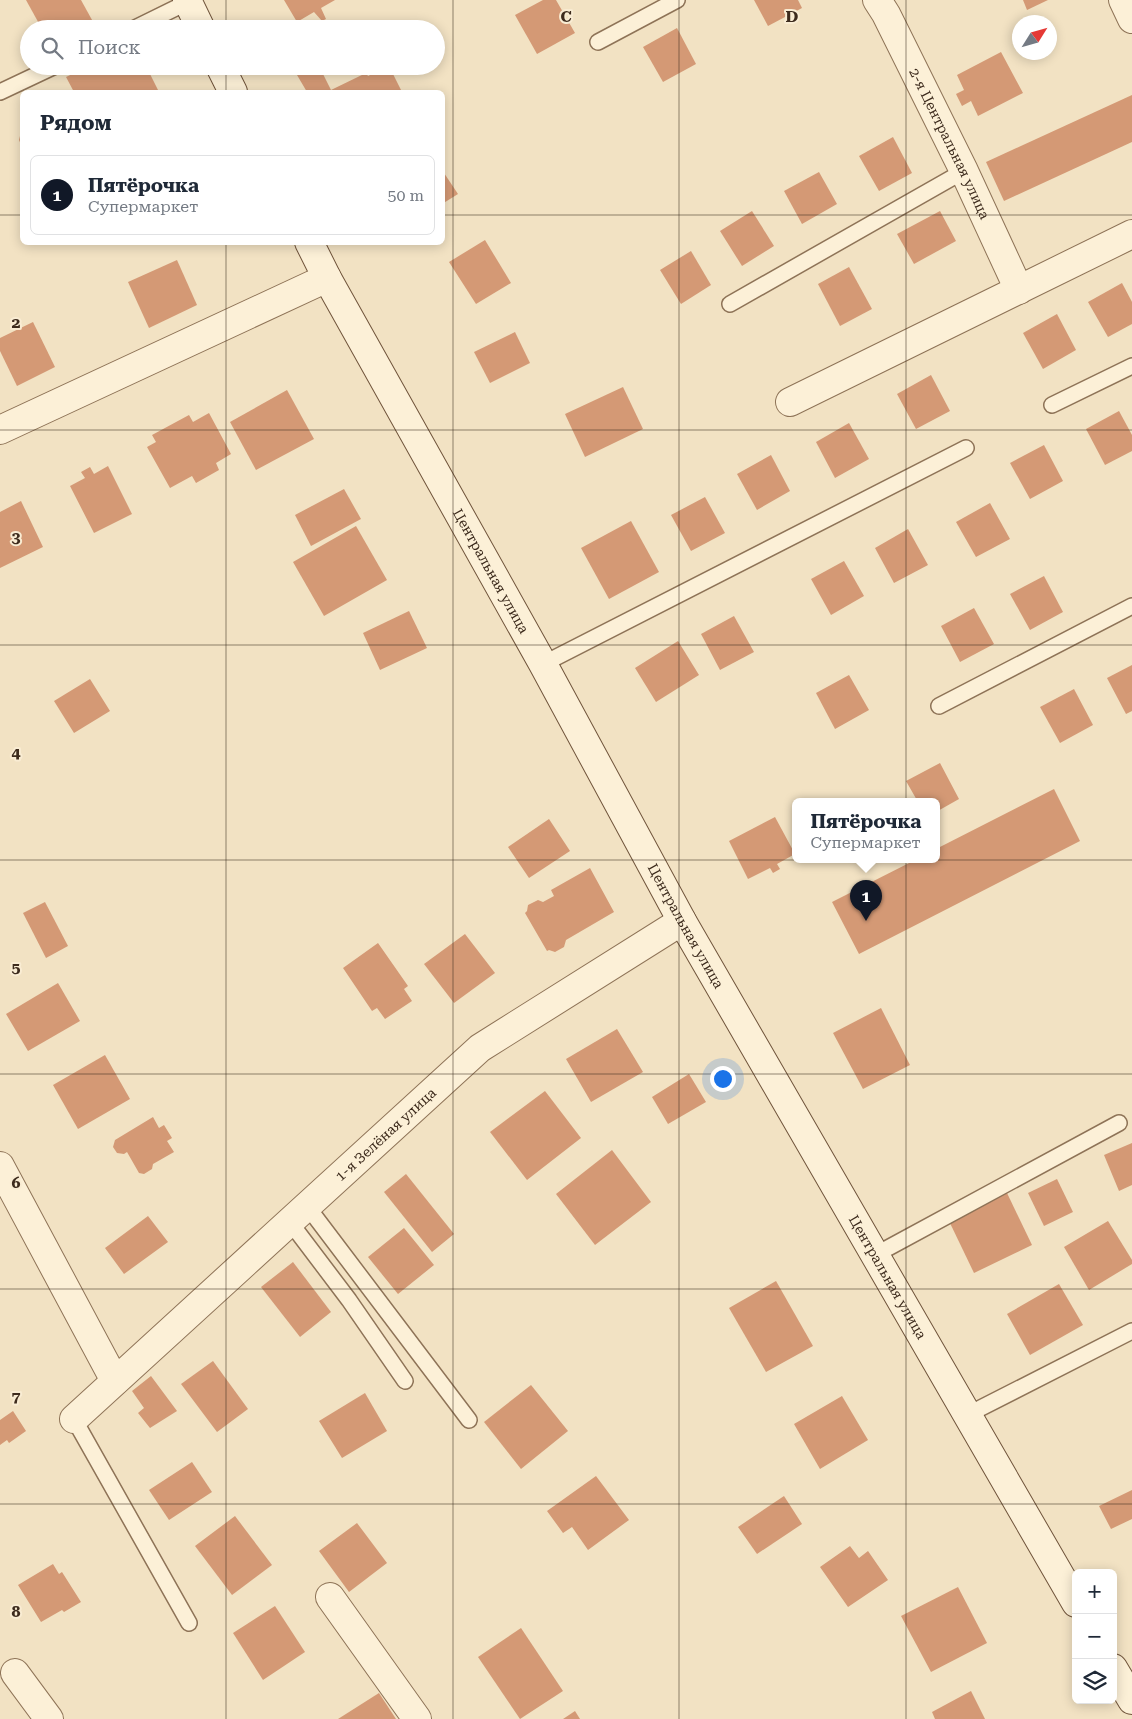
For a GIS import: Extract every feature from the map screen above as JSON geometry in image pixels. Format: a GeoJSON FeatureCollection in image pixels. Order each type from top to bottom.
{"type":"FeatureCollection","features":[{"type":"Feature","properties":{"kind":"street","name":"2-я Центральная улица"},"geometry":{"type":"LineString","coordinates":[[877,0],[886,14],[964,171],[1019,290]]}},
{"type":"Feature","properties":{"kind":"street"},"geometry":{"type":"LineString","coordinates":[[188,1],[197,20]]}},
{"type":"Feature","properties":{"kind":"street"},"geometry":{"type":"LineString","coordinates":[[224,75],[232,90]]}},
{"type":"Feature","properties":{"kind":"street"},"geometry":{"type":"LineString","coordinates":[[790,402],[1132,234]]}},
{"type":"Feature","properties":{"kind":"street","name":"Центральная улица"},"geometry":{"type":"LineString","coordinates":[[310,245],[326,278],[543,664],[682,921],[1072,1596]]}},
{"type":"Feature","properties":{"kind":"street"},"geometry":{"type":"LineString","coordinates":[[0,430],[326,278]]}},
{"type":"Feature","properties":{"kind":"street","name":"1-я Зелёная улица"},"geometry":{"type":"LineString","coordinates":[[74,1419],[480,1048],[682,921]]}},
{"type":"Feature","properties":{"kind":"street"},"geometry":{"type":"LineString","coordinates":[[0,1166],[115,1381]]}},
{"type":"Feature","properties":{"kind":"street"},"geometry":{"type":"LineString","coordinates":[[330,1597],[417,1719]]}},
{"type":"Feature","properties":{"kind":"street"},"geometry":{"type":"LineString","coordinates":[[15,1673],[49,1719]]}},
{"type":"Feature","properties":{"kind":"street"},"geometry":{"type":"LineString","coordinates":[[1117,1675],[1132,1700]]}},
{"type":"Feature","properties":{"kind":"lane"},"geometry":{"type":"LineString","coordinates":[[598,42],[677,0]]}},
{"type":"Feature","properties":{"kind":"lane"},"geometry":{"type":"LineString","coordinates":[[151,20],[188,1]]}},
{"type":"Feature","properties":{"kind":"lane"},"geometry":{"type":"LineString","coordinates":[[0,92],[36,75]]}},
{"type":"Feature","properties":{"kind":"lane"},"geometry":{"type":"LineString","coordinates":[[730,304],[964,171]]}},
{"type":"Feature","properties":{"kind":"lane"},"geometry":{"type":"LineString","coordinates":[[1052,405],[1132,366]]}},
{"type":"Feature","properties":{"kind":"lane"},"geometry":{"type":"LineString","coordinates":[[543,664],[966,448]]}},
{"type":"Feature","properties":{"kind":"lane"},"geometry":{"type":"LineString","coordinates":[[939,706],[1132,606]]}},
{"type":"Feature","properties":{"kind":"lane"},"geometry":{"type":"LineString","coordinates":[[875,1254],[1119,1123]]}},
{"type":"Feature","properties":{"kind":"lane"},"geometry":{"type":"LineString","coordinates":[[299,1214],[349,1300],[405,1381]]}},
{"type":"Feature","properties":{"kind":"lane"},"geometry":{"type":"LineString","coordinates":[[299,1214],[469,1420]]}},
{"type":"Feature","properties":{"kind":"lane"},"geometry":{"type":"LineString","coordinates":[[967,1415],[1132,1331]]}},
{"type":"Feature","properties":{"kind":"lane"},"geometry":{"type":"LineString","coordinates":[[74,1419],[189,1624]]}},
{"type":"Feature","properties":{"kind":"building"},"geometry":{"type":"Polygon","coordinates":[[[26,0],[81,0],[92,20],[37,20],[26,0]]]}},
{"type":"Feature","properties":{"kind":"building"},"geometry":{"type":"Polygon","coordinates":[[[284,0],[335,0],[321,8],[326,19],[321,20],[314,12],[300,20],[296,20],[284,0]]]}},
{"type":"Feature","properties":{"kind":"building"},"geometry":{"type":"Polygon","coordinates":[[[543,0],[556,0],[575,33],[537,54],[515,15],[543,0]]]}},
{"type":"Feature","properties":{"kind":"building"},"geometry":{"type":"Polygon","coordinates":[[[754,0],[798,0],[802,8],[768,26],[754,0]]]}},
{"type":"Feature","properties":{"kind":"building"},"geometry":{"type":"Polygon","coordinates":[[[1023,0],[1048,0],[1027,10],[1023,0]]]}},
{"type":"Feature","properties":{"kind":"building"},"geometry":{"type":"Polygon","coordinates":[[[677,28],[696,64],[663,82],[643,47],[677,28]]]}},
{"type":"Feature","properties":{"kind":"building"},"geometry":{"type":"Polygon","coordinates":[[[1001,52],[1023,93],[978,116],[971,101],[962,106],[956,94],[964,90],[957,75],[1001,52]]]}},
{"type":"Feature","properties":{"kind":"building"},"geometry":{"type":"Polygon","coordinates":[[[70,75],[150,75],[158,90],[73,90],[66,77],[70,75]]]}},
{"type":"Feature","properties":{"kind":"building"},"geometry":{"type":"Polygon","coordinates":[[[297,75],[324,75],[331,90],[306,90],[297,75]]]}},
{"type":"Feature","properties":{"kind":"building"},"geometry":{"type":"Polygon","coordinates":[[[362,75],[394,75],[401,90],[331,90],[362,75]]]}},
{"type":"Feature","properties":{"kind":"building"},"geometry":{"type":"Polygon","coordinates":[[[1132,95],[1132,142],[1004,201],[986,162],[1132,95]]]}},
{"type":"Feature","properties":{"kind":"building"},"geometry":{"type":"Polygon","coordinates":[[[893,137],[912,173],[879,191],[859,156],[893,137]]]}},
{"type":"Feature","properties":{"kind":"building"},"geometry":{"type":"Polygon","coordinates":[[[819,172],[837,204],[802,224],[784,191],[819,172]]]}},
{"type":"Feature","properties":{"kind":"building"},"geometry":{"type":"Polygon","coordinates":[[[445,174],[458,194],[445,202],[445,174]]]}},
{"type":"Feature","properties":{"kind":"building"},"geometry":{"type":"Polygon","coordinates":[[[752,211],[774,246],[742,266],[720,231],[752,211]]]}},
{"type":"Feature","properties":{"kind":"building"},"geometry":{"type":"Polygon","coordinates":[[[940,211],[956,241],[914,264],[897,234],[940,211]]]}},
{"type":"Feature","properties":{"kind":"building"},"geometry":{"type":"Polygon","coordinates":[[[485,240],[511,283],[476,304],[449,262],[485,240]]]}},
{"type":"Feature","properties":{"kind":"building"},"geometry":{"type":"Polygon","coordinates":[[[691,251],[711,285],[681,304],[660,270],[691,251]]]}},
{"type":"Feature","properties":{"kind":"building"},"geometry":{"type":"Polygon","coordinates":[[[177,260],[197,305],[149,328],[128,282],[177,260]]]}},
{"type":"Feature","properties":{"kind":"building"},"geometry":{"type":"Polygon","coordinates":[[[849,267],[872,309],[840,326],[818,284],[849,267]]]}},
{"type":"Feature","properties":{"kind":"building"},"geometry":{"type":"Polygon","coordinates":[[[1122,283],[1132,302],[1132,324],[1108,337],[1088,302],[1122,283]]]}},
{"type":"Feature","properties":{"kind":"building"},"geometry":{"type":"Polygon","coordinates":[[[1057,314],[1076,350],[1043,369],[1023,333],[1057,314]]]}},
{"type":"Feature","properties":{"kind":"building"},"geometry":{"type":"Polygon","coordinates":[[[33,322],[55,367],[17,386],[0,351],[0,338],[33,322]]]}},
{"type":"Feature","properties":{"kind":"building"},"geometry":{"type":"Polygon","coordinates":[[[515,332],[530,363],[490,383],[474,352],[515,332]]]}},
{"type":"Feature","properties":{"kind":"building"},"geometry":{"type":"Polygon","coordinates":[[[931,375],[950,411],[916,429],[897,394],[931,375]]]}},
{"type":"Feature","properties":{"kind":"building"},"geometry":{"type":"Polygon","coordinates":[[[623,387],[643,429],[585,457],[565,414],[623,387]]]}},
{"type":"Feature","properties":{"kind":"building"},"geometry":{"type":"Polygon","coordinates":[[[287,390],[314,439],[256,470],[230,422],[287,390]]]}},
{"type":"Feature","properties":{"kind":"building"},"geometry":{"type":"Polygon","coordinates":[[[1119,411],[1132,435],[1132,451],[1105,465],[1086,429],[1119,411]]]}},
{"type":"Feature","properties":{"kind":"building"},"geometry":{"type":"Polygon","coordinates":[[[209,413],[231,454],[216,463],[219,470],[196,483],[192,476],[170,488],[147,447],[156,442],[152,435],[189,415],[193,422],[209,413]]]}},
{"type":"Feature","properties":{"kind":"building"},"geometry":{"type":"Polygon","coordinates":[[[849,423],[869,459],[835,478],[816,442],[849,423]]]}},
{"type":"Feature","properties":{"kind":"building"},"geometry":{"type":"Polygon","coordinates":[[[1044,445],[1063,481],[1030,499],[1010,463],[1044,445]]]}},
{"type":"Feature","properties":{"kind":"building"},"geometry":{"type":"Polygon","coordinates":[[[771,455],[790,491],[757,510],[737,474],[771,455]]]}},
{"type":"Feature","properties":{"kind":"building"},"geometry":{"type":"Polygon","coordinates":[[[108,466],[132,514],[94,533],[70,486],[85,478],[81,472],[90,467],[94,474],[108,466]]]}},
{"type":"Feature","properties":{"kind":"building"},"geometry":{"type":"Polygon","coordinates":[[[344,489],[361,519],[311,546],[295,515],[344,489]]]}},
{"type":"Feature","properties":{"kind":"building"},"geometry":{"type":"Polygon","coordinates":[[[705,497],[725,533],[691,551],[671,515],[705,497]]]}},
{"type":"Feature","properties":{"kind":"building"},"geometry":{"type":"Polygon","coordinates":[[[21,501],[43,547],[0,568],[0,512],[21,501]]]}},
{"type":"Feature","properties":{"kind":"building"},"geometry":{"type":"Polygon","coordinates":[[[990,503],[1010,539],[976,557],[956,522],[990,503]]]}},
{"type":"Feature","properties":{"kind":"building"},"geometry":{"type":"Polygon","coordinates":[[[631,521],[659,572],[609,599],[581,548],[631,521]]]}},
{"type":"Feature","properties":{"kind":"building"},"geometry":{"type":"Polygon","coordinates":[[[356,526],[387,580],[324,616],[293,562],[356,526]]]}},
{"type":"Feature","properties":{"kind":"building"},"geometry":{"type":"Polygon","coordinates":[[[908,529],[928,565],[894,583],[875,548],[908,529]]]}},
{"type":"Feature","properties":{"kind":"building"},"geometry":{"type":"Polygon","coordinates":[[[844,561],[864,596],[831,615],[811,579],[844,561]]]}},
{"type":"Feature","properties":{"kind":"building"},"geometry":{"type":"Polygon","coordinates":[[[1044,576],[1063,612],[1030,630],[1010,594],[1044,576]]]}},
{"type":"Feature","properties":{"kind":"building"},"geometry":{"type":"Polygon","coordinates":[[[974,608],[994,644],[960,662],[941,626],[974,608]]]}},
{"type":"Feature","properties":{"kind":"building"},"geometry":{"type":"Polygon","coordinates":[[[409,611],[427,648],[380,670],[363,633],[409,611]]]}},
{"type":"Feature","properties":{"kind":"building"},"geometry":{"type":"Polygon","coordinates":[[[734,616],[754,652],[720,670],[701,634],[734,616]]]}},
{"type":"Feature","properties":{"kind":"building"},"geometry":{"type":"Polygon","coordinates":[[[678,641],[699,675],[656,702],[635,668],[678,641]]]}},
{"type":"Feature","properties":{"kind":"building"},"geometry":{"type":"Polygon","coordinates":[[[1132,665],[1132,711],[1126,714],[1107,678],[1132,665]]]}},
{"type":"Feature","properties":{"kind":"building"},"geometry":{"type":"Polygon","coordinates":[[[849,675],[869,710],[835,729],[816,693],[849,675]]]}},
{"type":"Feature","properties":{"kind":"building"},"geometry":{"type":"Polygon","coordinates":[[[90,679],[110,711],[74,733],[54,701],[90,679]]]}},
{"type":"Feature","properties":{"kind":"building"},"geometry":{"type":"Polygon","coordinates":[[[1074,689],[1093,725],[1060,743],[1040,707],[1074,689]]]}},
{"type":"Feature","properties":{"kind":"building"},"geometry":{"type":"Polygon","coordinates":[[[940,763],[959,799],[940,810],[940,798],[916,798],[906,781],[940,763]]]}},
{"type":"Feature","properties":{"kind":"building"},"geometry":{"type":"Polygon","coordinates":[[[1054,789],[1080,841],[859,954],[832,902],[909,863],[940,863],[940,847],[1054,789]]]}},
{"type":"Feature","properties":{"kind":"building"},"geometry":{"type":"Polygon","coordinates":[[[775,817],[792,848],[792,856],[777,864],[780,869],[773,873],[770,868],[748,879],[729,841],[775,817]]]}},
{"type":"Feature","properties":{"kind":"building"},"geometry":{"type":"Polygon","coordinates":[[[549,819],[570,851],[529,878],[508,847],[549,819]]]}},
{"type":"Feature","properties":{"kind":"building"},"geometry":{"type":"Polygon","coordinates":[[[590,868],[614,912],[566,940],[564,947],[555,952],[547,951],[525,913],[528,905],[538,900],[543,902],[554,896],[551,890],[590,868]]]}},
{"type":"Feature","properties":{"kind":"building"},"geometry":{"type":"Polygon","coordinates":[[[45,902],[68,946],[46,958],[23,913],[45,902]]]}},
{"type":"Feature","properties":{"kind":"building"},"geometry":{"type":"Polygon","coordinates":[[[465,934],[495,973],[454,1003],[424,964],[465,934]]]}},
{"type":"Feature","properties":{"kind":"building"},"geometry":{"type":"Polygon","coordinates":[[[378,943],[408,986],[404,989],[412,1001],[385,1019],[377,1008],[372,1011],[343,968],[378,943]]]}},
{"type":"Feature","properties":{"kind":"building"},"geometry":{"type":"Polygon","coordinates":[[[58,983],[80,1021],[28,1051],[6,1014],[58,983]]]}},
{"type":"Feature","properties":{"kind":"building"},"geometry":{"type":"Polygon","coordinates":[[[881,1008],[910,1065],[863,1089],[833,1033],[881,1008]]]}},
{"type":"Feature","properties":{"kind":"building"},"geometry":{"type":"Polygon","coordinates":[[[617,1029],[643,1072],[591,1102],[566,1059],[617,1029]]]}},
{"type":"Feature","properties":{"kind":"building"},"geometry":{"type":"Polygon","coordinates":[[[105,1055],[130,1099],[78,1129],[53,1085],[105,1055]]]}},
{"type":"Feature","properties":{"kind":"building"},"geometry":{"type":"Polygon","coordinates":[[[689,1074],[706,1102],[668,1124],[652,1097],[689,1074]]]}},
{"type":"Feature","properties":{"kind":"building"},"geometry":{"type":"Polygon","coordinates":[[[545,1091],[581,1138],[527,1180],[490,1132],[545,1091]]]}},
{"type":"Feature","properties":{"kind":"building"},"geometry":{"type":"Polygon","coordinates":[[[153,1117],[159,1128],[164,1125],[172,1138],[167,1141],[174,1152],[153,1164],[152,1169],[144,1174],[139,1173],[127,1152],[124,1154],[117,1153],[113,1147],[115,1140],[153,1117]]]}},
{"type":"Feature","properties":{"kind":"building"},"geometry":{"type":"Polygon","coordinates":[[[1132,1143],[1132,1185],[1119,1191],[1104,1155],[1132,1143]]]}},
{"type":"Feature","properties":{"kind":"building"},"geometry":{"type":"Polygon","coordinates":[[[612,1150],[651,1202],[595,1245],[556,1194],[612,1150]]]}},
{"type":"Feature","properties":{"kind":"building"},"geometry":{"type":"Polygon","coordinates":[[[406,1174],[454,1234],[432,1252],[384,1192],[406,1174]]]}},
{"type":"Feature","properties":{"kind":"building"},"geometry":{"type":"Polygon","coordinates":[[[1057,1179],[1073,1212],[1044,1226],[1028,1193],[1057,1179]]]}},
{"type":"Feature","properties":{"kind":"building"},"geometry":{"type":"Polygon","coordinates":[[[1007,1193],[1032,1245],[974,1273],[949,1221],[1007,1193]]]}},
{"type":"Feature","properties":{"kind":"building"},"geometry":{"type":"Polygon","coordinates":[[[148,1216],[168,1242],[124,1274],[105,1248],[148,1216]]]}},
{"type":"Feature","properties":{"kind":"building"},"geometry":{"type":"Polygon","coordinates":[[[1108,1221],[1132,1260],[1132,1264],[1089,1290],[1064,1247],[1108,1221]]]}},
{"type":"Feature","properties":{"kind":"building"},"geometry":{"type":"Polygon","coordinates":[[[404,1228],[434,1265],[398,1294],[368,1257],[404,1228]]]}},
{"type":"Feature","properties":{"kind":"building"},"geometry":{"type":"Polygon","coordinates":[[[293,1262],[331,1312],[300,1337],[261,1287],[293,1262]]]}},
{"type":"Feature","properties":{"kind":"building"},"geometry":{"type":"Polygon","coordinates":[[[776,1281],[813,1346],[766,1372],[729,1308],[776,1281]]]}},
{"type":"Feature","properties":{"kind":"building"},"geometry":{"type":"Polygon","coordinates":[[[1059,1284],[1083,1325],[1030,1355],[1007,1314],[1059,1284]]]}},
{"type":"Feature","properties":{"kind":"building"},"geometry":{"type":"Polygon","coordinates":[[[213,1361],[248,1409],[217,1432],[181,1384],[213,1361]]]}},
{"type":"Feature","properties":{"kind":"building"},"geometry":{"type":"Polygon","coordinates":[[[151,1376],[177,1411],[150,1428],[138,1413],[144,1408],[132,1391],[151,1376]]]}},
{"type":"Feature","properties":{"kind":"building"},"geometry":{"type":"Polygon","coordinates":[[[531,1385],[568,1431],[521,1469],[484,1422],[531,1385]]]}},
{"type":"Feature","properties":{"kind":"building"},"geometry":{"type":"Polygon","coordinates":[[[365,1393],[387,1431],[342,1458],[319,1421],[365,1393]]]}},
{"type":"Feature","properties":{"kind":"building"},"geometry":{"type":"Polygon","coordinates":[[[842,1396],[868,1440],[820,1469],[794,1424],[842,1396]]]}},
{"type":"Feature","properties":{"kind":"building"},"geometry":{"type":"Polygon","coordinates":[[[13,1411],[26,1431],[9,1443],[7,1440],[0,1445],[0,1420],[13,1411]]]}},
{"type":"Feature","properties":{"kind":"building"},"geometry":{"type":"Polygon","coordinates":[[[192,1462],[212,1492],[169,1520],[149,1490],[192,1462]]]}},
{"type":"Feature","properties":{"kind":"building"},"geometry":{"type":"Polygon","coordinates":[[[596,1476],[629,1520],[588,1550],[572,1527],[563,1533],[547,1511],[596,1476]]]}},
{"type":"Feature","properties":{"kind":"building"},"geometry":{"type":"Polygon","coordinates":[[[1132,1490],[1132,1519],[1111,1529],[1099,1506],[1132,1490]]]}},
{"type":"Feature","properties":{"kind":"building"},"geometry":{"type":"Polygon","coordinates":[[[784,1496],[802,1524],[757,1554],[738,1527],[784,1496]]]}},
{"type":"Feature","properties":{"kind":"building"},"geometry":{"type":"Polygon","coordinates":[[[235,1516],[272,1565],[232,1595],[195,1546],[235,1516]]]}},
{"type":"Feature","properties":{"kind":"building"},"geometry":{"type":"Polygon","coordinates":[[[357,1523],[387,1563],[349,1592],[319,1551],[357,1523]]]}},
{"type":"Feature","properties":{"kind":"building"},"geometry":{"type":"Polygon","coordinates":[[[850,1546],[859,1558],[868,1551],[888,1580],[848,1607],[820,1567],[850,1546]]]}},
{"type":"Feature","properties":{"kind":"building"},"geometry":{"type":"Polygon","coordinates":[[[53,1564],[59,1574],[62,1572],[81,1602],[41,1622],[18,1585],[53,1564]]]}},
{"type":"Feature","properties":{"kind":"building"},"geometry":{"type":"Polygon","coordinates":[[[958,1587],[987,1643],[931,1672],[901,1616],[958,1587]]]}},
{"type":"Feature","properties":{"kind":"building"},"geometry":{"type":"Polygon","coordinates":[[[275,1606],[305,1652],[263,1680],[233,1633],[275,1606]]]}},
{"type":"Feature","properties":{"kind":"building"},"geometry":{"type":"Polygon","coordinates":[[[521,1628],[563,1691],[520,1719],[478,1657],[521,1628]]]}},
{"type":"Feature","properties":{"kind":"building"},"geometry":{"type":"Polygon","coordinates":[[[971,1691],[985,1719],[935,1719],[932,1712],[971,1691]]]}},
{"type":"Feature","properties":{"kind":"building"},"geometry":{"type":"Polygon","coordinates":[[[379,1693],[396,1719],[338,1719],[379,1693]]]}},
{"type":"Feature","properties":{"kind":"building"},"geometry":{"type":"Polygon","coordinates":[[[575,1711],[580,1719],[563,1719],[575,1711]]]}},
{"type":"Feature","properties":{"kind":"place","name":"Пятёрочка"},"geometry":{"type":"Point","coordinates":[866,921]}}]}
